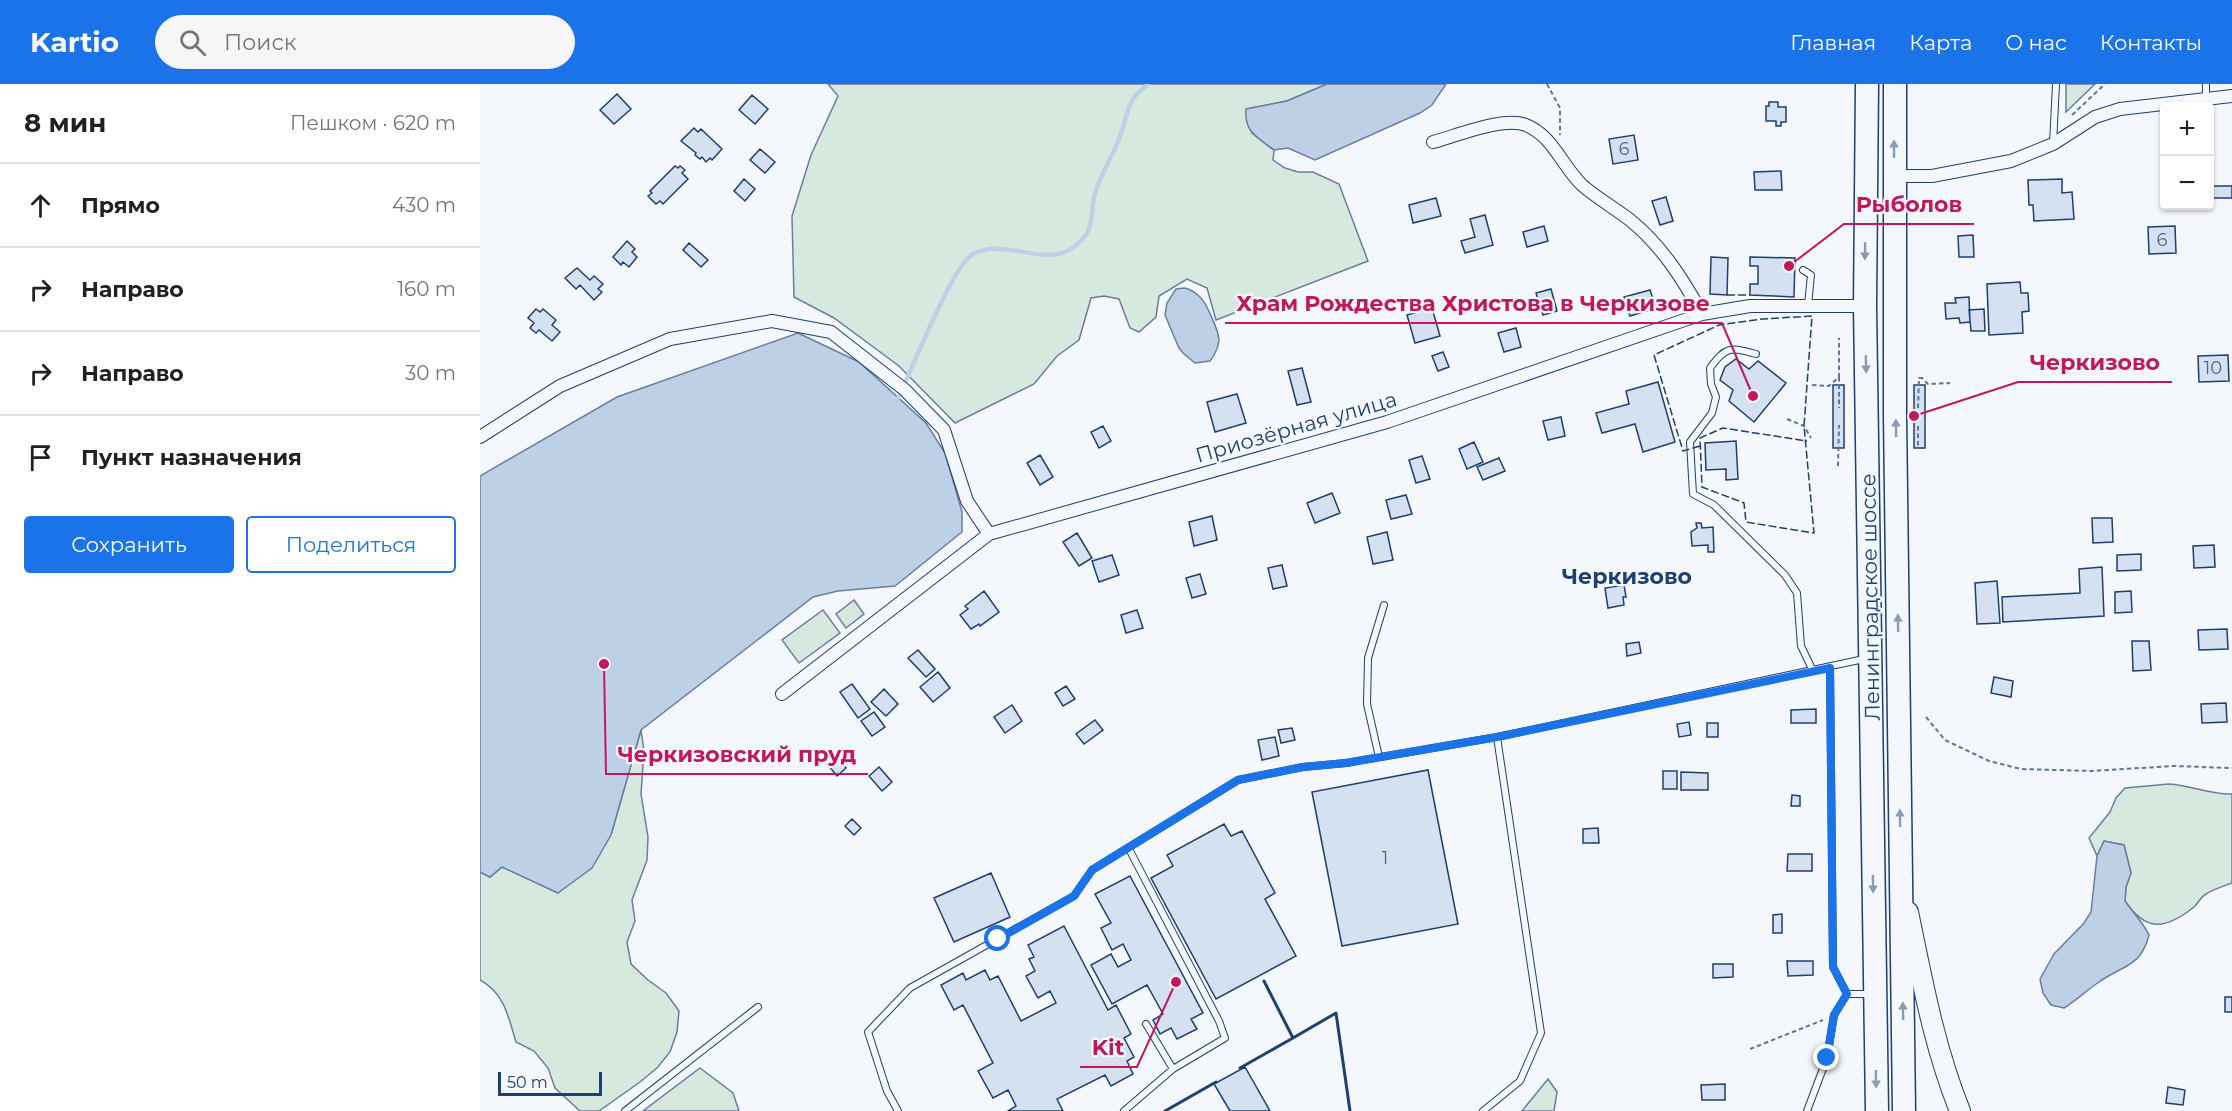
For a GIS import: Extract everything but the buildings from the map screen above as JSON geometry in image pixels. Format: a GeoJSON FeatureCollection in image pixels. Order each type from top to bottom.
{"type":"FeatureCollection","features":[{"type":"Feature","properties":{"kind":"highway","name":"Ленинградское шоссе"},"geometry":{"type":"LineString","coordinates":[[1867,84],[1865,306],[1877,1111]]}},
{"type":"Feature","properties":{"kind":"highway","name":"Ленинградское шоссе"},"geometry":{"type":"LineString","coordinates":[[1895,84],[1894,176],[1904,1111]]}},
{"type":"Feature","properties":{"kind":"main road"},"geometry":{"type":"LineString","coordinates":[[1901,877],[1943,1067],[1960,1111]]}},
{"type":"Feature","properties":{"kind":"street"},"geometry":{"type":"LineString","coordinates":[[1894,176],[1932,176],[2012,162],[2095,117],[2120,109],[2232,96]]}},
{"type":"Feature","properties":{"kind":"street"},"geometry":{"type":"LineString","coordinates":[[1433,142],[1503,123],[1525,124],[1544,136],[1582,185],[1632,221],[1655,242],[1690,292],[1702,314]]}},
{"type":"Feature","properties":{"kind":"street","name":"Приозёрная улица"},"geometry":{"type":"LineString","coordinates":[[782,694],[989,534],[1387,422],[1702,314],[1750,306],[1865,306]]}},
{"type":"Feature","properties":{"kind":"street"},"geometry":{"type":"LineString","coordinates":[[480,437],[560,386],[670,339],[772,321],[831,332],[905,390],[944,430],[967,501],[989,534]]}},
{"type":"Feature","properties":{"kind":"lane"},"geometry":{"type":"LineString","coordinates":[[2053,139],[2056,84]]}},
{"type":"Feature","properties":{"kind":"lane"},"geometry":{"type":"LineString","coordinates":[[2206,84],[2206,99]]}},
{"type":"Feature","properties":{"kind":"lane"},"geometry":{"type":"LineString","coordinates":[[1803,270],[1810,275],[1808,306]]}},
{"type":"Feature","properties":{"kind":"lane"},"geometry":{"type":"LineString","coordinates":[[1756,354],[1736,348],[1722,352],[1710,368],[1711,384],[1716,397],[1712,413],[1690,442],[1693,494],[1714,505],[1785,575],[1797,593],[1801,646],[1813,671]]}},
{"type":"Feature","properties":{"kind":"lane"},"geometry":{"type":"LineString","coordinates":[[1379,757],[1367,704],[1368,658],[1384,605]]}},
{"type":"Feature","properties":{"kind":"lane"},"geometry":{"type":"LineString","coordinates":[[898,1111],[887,1090],[868,1032],[910,988],[1074,896],[1092,870],[1238,780],[1303,767],[1497,737],[1871,658]]}},
{"type":"Feature","properties":{"kind":"lane"},"geometry":{"type":"LineString","coordinates":[[1830,668],[1833,967],[1847,994]]}},
{"type":"Feature","properties":{"kind":"lane"},"geometry":{"type":"LineString","coordinates":[[1483,1111],[1520,1081],[1541,1033],[1497,737]]}},
{"type":"Feature","properties":{"kind":"lane"},"geometry":{"type":"LineString","coordinates":[[1124,1111],[1173,1069],[1225,1038],[1219,1021],[1128,849]]}},
{"type":"Feature","properties":{"kind":"lane"},"geometry":{"type":"LineString","coordinates":[[1847,994],[1875,994]]}},
{"type":"Feature","properties":{"kind":"lane"},"geometry":{"type":"LineString","coordinates":[[1807,1111],[1827,1058],[1834,1015],[1847,994]]}},
{"type":"Feature","properties":{"kind":"lane"},"geometry":{"type":"LineString","coordinates":[[625,1111],[759,1007]]}},
{"type":"Feature","properties":{"kind":"lane"},"geometry":{"type":"LineString","coordinates":[[1146,1024],[1173,1069]]}},
{"type":"Feature","properties":{"kind":"path"},"geometry":{"type":"LineString","coordinates":[[1547,84],[1560,108],[1560,155]]}},
{"type":"Feature","properties":{"kind":"path"},"geometry":{"type":"LineString","coordinates":[[2053,139],[2105,84]]}},
{"type":"Feature","properties":{"kind":"path"},"geometry":{"type":"LineString","coordinates":[[1839,338],[1839,408]]}},
{"type":"Feature","properties":{"kind":"path"},"geometry":{"type":"LineString","coordinates":[[1812,385],[1829,386],[1839,377]]}},
{"type":"Feature","properties":{"kind":"path"},"geometry":{"type":"LineString","coordinates":[[1918,408],[1918,378],[1922,378],[1928,384],[1950,383]]}},
{"type":"Feature","properties":{"kind":"path"},"geometry":{"type":"LineString","coordinates":[[1787,419],[1804,426],[1811,438]]}},
{"type":"Feature","properties":{"kind":"path"},"geometry":{"type":"LineString","coordinates":[[1838,466],[1839,426]]}},
{"type":"Feature","properties":{"kind":"path"},"geometry":{"type":"LineString","coordinates":[[1918,426],[1918,448]]}},
{"type":"Feature","properties":{"kind":"path"},"geometry":{"type":"LineString","coordinates":[[1926,717],[1945,740],[1989,760],[2021,769],[2091,771],[2173,766],[2232,768]]}},
{"type":"Feature","properties":{"kind":"path"},"geometry":{"type":"LineString","coordinates":[[1750,1049],[1834,1015]]}},
{"type":"Feature","properties":{"kind":"shaded area"},"geometry":{"type":"Polygon","coordinates":[[[828,84],[1327,84],[1287,101],[1247,109],[1252,133],[1274,150],[1273,160],[1285,168],[1298,172],[1313,172],[1339,184],[1368,261],[1216,320],[1207,288],[1187,279],[1159,296],[1156,317],[1139,332],[1130,328],[1119,299],[1104,296],[1091,298],[1079,340],[1057,356],[1034,384],[955,423],[899,366],[834,318],[794,297],[792,216],[811,155],[838,96],[828,84]]]}},
{"type":"Feature","properties":{"kind":"shaded area"},"geometry":{"type":"Polygon","coordinates":[[[2066,84],[2095,84],[2066,112],[2066,84]]]}},
{"type":"Feature","properties":{"kind":"shaded area"},"geometry":{"type":"Polygon","coordinates":[[[854,600],[864,614],[846,628],[836,614],[854,600]]]}},
{"type":"Feature","properties":{"kind":"shaded area"},"geometry":{"type":"Polygon","coordinates":[[[823,610],[840,633],[799,663],[782,640],[823,610]]]}},
{"type":"Feature","properties":{"kind":"shaded area"},"geometry":{"type":"Polygon","coordinates":[[[641,730],[644,751],[641,794],[648,837],[647,860],[632,900],[635,921],[627,942],[631,964],[666,993],[679,1011],[677,1032],[670,1052],[657,1068],[640,1082],[599,1111],[580,1111],[555,1088],[548,1068],[534,1051],[516,1042],[508,1015],[500,999],[480,980],[480,872],[490,877],[502,867],[558,893],[611,835],[641,730]]]}},
{"type":"Feature","properties":{"kind":"shaded area"},"geometry":{"type":"Polygon","coordinates":[[[2169,784],[2232,794],[2232,883],[2206,894],[2184,915],[2165,923],[2156,924],[2148,923],[2141,918],[2125,901],[2126,887],[2131,873],[2124,845],[2104,841],[2097,856],[2089,838],[2110,812],[2116,798],[2125,788],[2169,784]]]}},
{"type":"Feature","properties":{"kind":"shaded area"},"geometry":{"type":"Polygon","coordinates":[[[700,1068],[733,1093],[739,1111],[643,1111],[700,1068]]]}},
{"type":"Feature","properties":{"kind":"shaded area"},"geometry":{"type":"Polygon","coordinates":[[[1548,1079],[1557,1092],[1554,1111],[1522,1111],[1548,1079]]]}},
{"type":"Feature","properties":{"kind":"water"},"geometry":{"type":"Polygon","coordinates":[[[1327,84],[1446,84],[1432,105],[1420,113],[1315,160],[1288,148],[1274,150],[1249,129],[1246,109],[1287,101],[1327,84]]]}},
{"type":"Feature","properties":{"kind":"water"},"geometry":{"type":"Polygon","coordinates":[[[1184,288],[1194,292],[1203,300],[1217,331],[1219,340],[1216,352],[1210,361],[1195,363],[1184,354],[1179,348],[1165,315],[1167,303],[1176,289],[1184,288]]]}},
{"type":"Feature","properties":{"kind":"water"},"geometry":{"type":"Polygon","coordinates":[[[798,333],[859,362],[926,423],[945,453],[962,512],[962,532],[895,586],[838,591],[813,597],[641,730],[611,835],[592,868],[558,893],[502,867],[490,877],[480,872],[480,476],[617,397],[798,333]]]}},
{"type":"Feature","properties":{"kind":"water"},"geometry":{"type":"Polygon","coordinates":[[[2104,841],[2124,845],[2131,873],[2126,887],[2125,901],[2149,935],[2146,946],[2130,964],[2099,982],[2064,1008],[2051,1005],[2043,993],[2040,979],[2054,954],[2084,923],[2091,912],[2097,856],[2104,841]]]}},
{"type":"Feature","properties":{"kind":"waterway"},"geometry":{"type":"LineString","coordinates":[[898,398],[944,297],[965,262],[973,254],[987,249],[1047,255],[1061,253],[1074,247],[1087,233],[1091,224],[1095,193],[1121,134],[1132,100],[1148,84]]}},
{"type":"Feature","properties":{"kind":"fence"},"geometry":{"type":"LineString","coordinates":[[1727,295],[1750,295]]}},
{"type":"Feature","properties":{"kind":"fence"},"geometry":{"type":"LineString","coordinates":[[1700,446],[1683,451],[1654,355],[1719,325],[1762,319],[1812,316],[1804,426],[1814,533],[1746,522],[1744,503],[1702,487],[1700,438],[1723,428],[1807,441]]}},
{"type":"Feature","properties":{"kind":"wall"},"geometry":{"type":"LineString","coordinates":[[1240,1068],[1293,1038],[1264,981]]}},
{"type":"Feature","properties":{"kind":"wall"},"geometry":{"type":"LineString","coordinates":[[1293,1038],[1336,1013],[1350,1111]]}},
{"type":"Feature","properties":{"kind":"wall"},"geometry":{"type":"LineString","coordinates":[[1165,1111],[1216,1082]]}},
{"type":"Feature","properties":{"kind":"place","name":"Рыболов"},"geometry":{"type":"Point","coordinates":[1789,266]}},
{"type":"Feature","properties":{"kind":"place","name":"Храм Рождества Христова в Черкизове"},"geometry":{"type":"Point","coordinates":[1753,396]}},
{"type":"Feature","properties":{"kind":"place","name":"Черкизово"},"geometry":{"type":"Point","coordinates":[1914,416]}},
{"type":"Feature","properties":{"kind":"place","name":"Черкизовский пруд"},"geometry":{"type":"Point","coordinates":[604,664]}},
{"type":"Feature","properties":{"kind":"place","name":"Kit"},"geometry":{"type":"Point","coordinates":[1176,982]}},
{"type":"Feature","properties":{"kind":"district","name":"Черкизово"},"geometry":{"type":"Point","coordinates":[1627,576]}},
{"type":"Feature","properties":{"kind":"route"},"geometry":{"type":"LineString","coordinates":[[998,939],[1074,896],[1092,870],[1238,780],[1266,773],[1346,763],[1497,737],[1830,668],[1833,967],[1847,994],[1834,1015],[1827,1058]]}}]}
